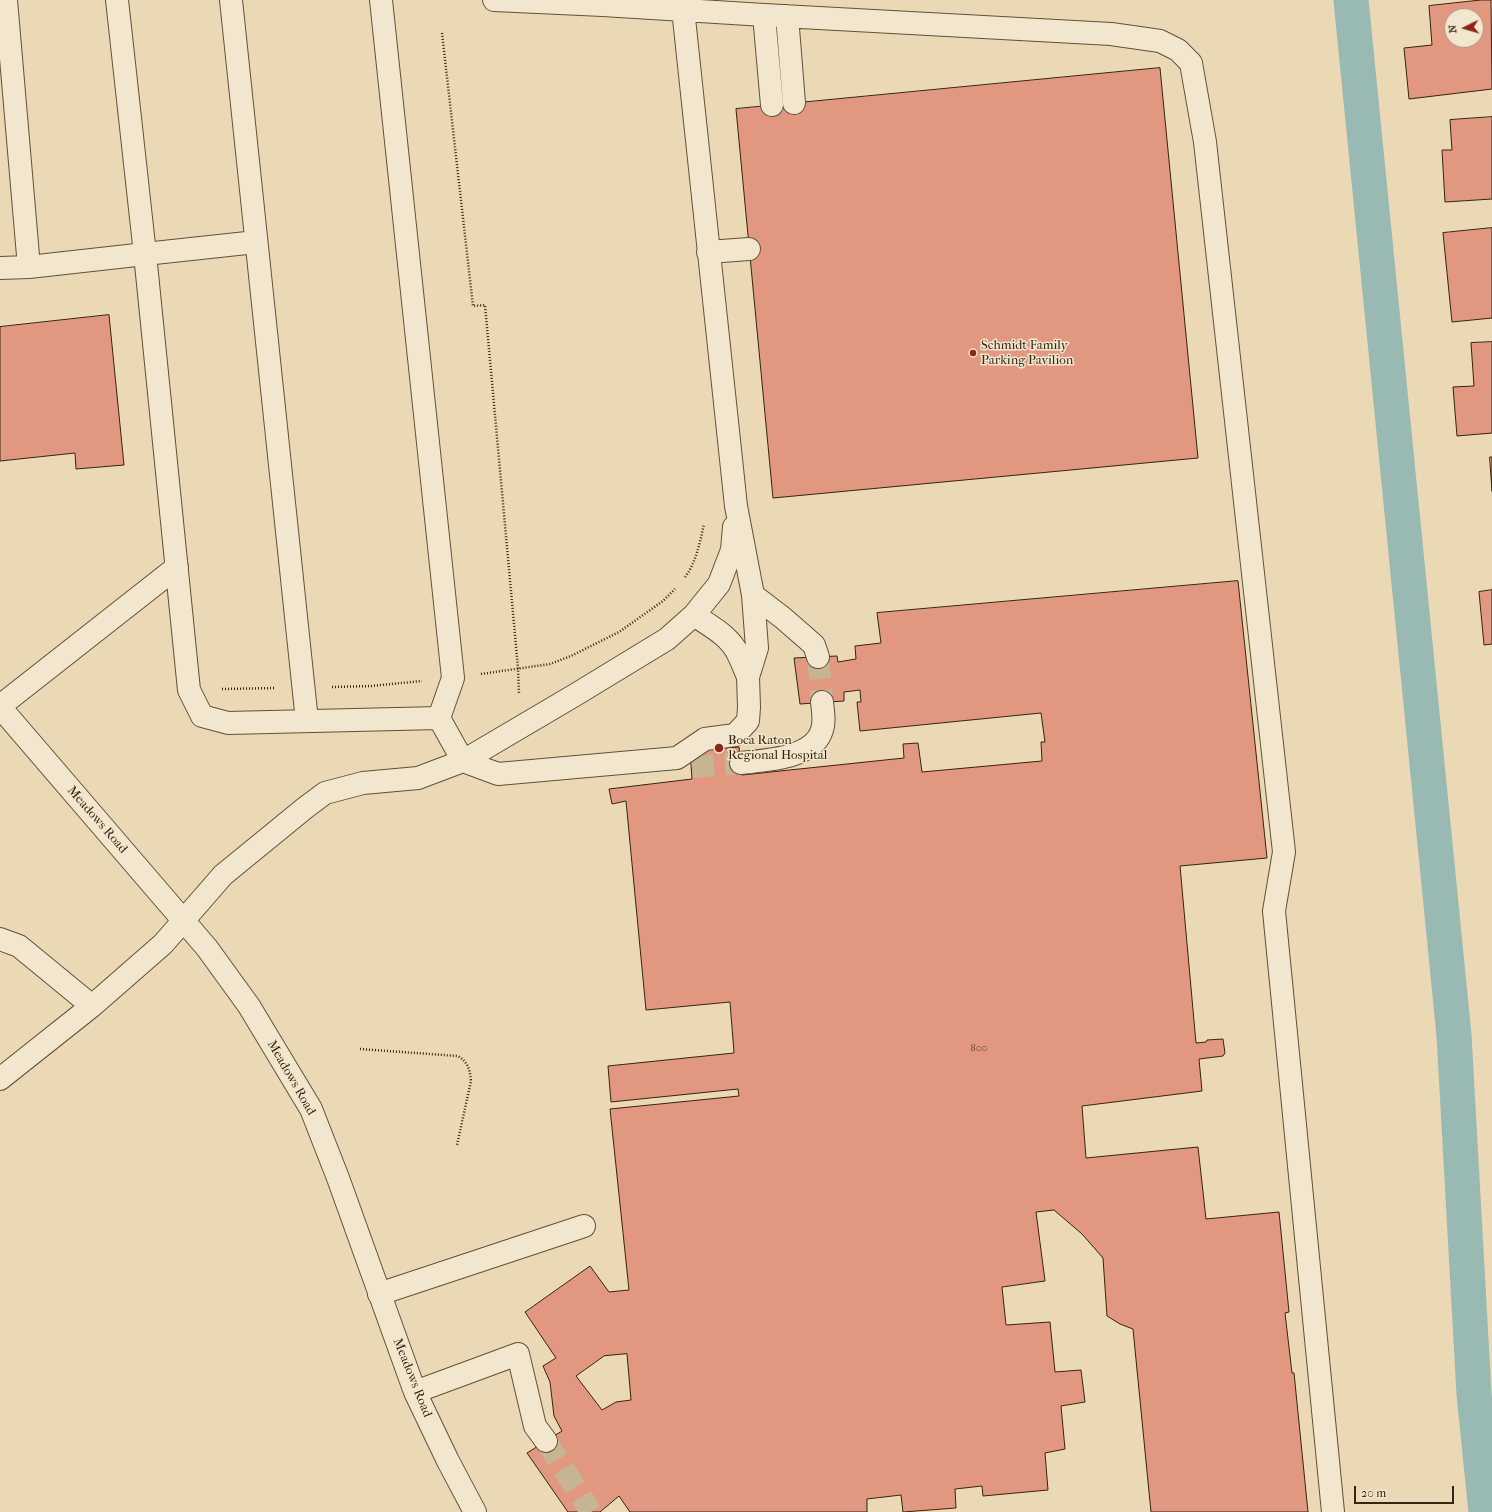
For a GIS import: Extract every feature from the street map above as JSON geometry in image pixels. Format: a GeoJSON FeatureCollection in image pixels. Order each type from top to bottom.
{"type":"FeatureCollection","features":[{"type":"Feature","properties":{"kind":"street"},"geometry":{"type":"LineString","coordinates":[[6,0],[29,267]]}},
{"type":"Feature","properties":{"kind":"street"},"geometry":{"type":"LineString","coordinates":[[117,0],[145,254],[189,690],[202,716],[228,723],[439,718]]}},
{"type":"Feature","properties":{"kind":"street"},"geometry":{"type":"LineString","coordinates":[[231,0],[307,722]]}},
{"type":"Feature","properties":{"kind":"street"},"geometry":{"type":"LineString","coordinates":[[381,0],[453,678],[439,718],[463,761],[498,774],[684,763],[705,739],[734,735],[748,721],[749,707],[748,677],[738,653],[721,633],[694,616]]}},
{"type":"Feature","properties":{"kind":"street"},"geometry":{"type":"LineString","coordinates":[[494,0],[1111,34],[1160,41],[1178,50],[1191,63],[1205,142],[1284,852],[1274,911],[1333,1512]]}},
{"type":"Feature","properties":{"kind":"street"},"geometry":{"type":"LineString","coordinates":[[683,10],[736,506],[753,595],[758,648],[748,677]]}},
{"type":"Feature","properties":{"kind":"street"},"geometry":{"type":"LineString","coordinates":[[764,15],[772,105]]}},
{"type":"Feature","properties":{"kind":"street"},"geometry":{"type":"LineString","coordinates":[[787,16],[794,103]]}},
{"type":"Feature","properties":{"kind":"street"},"geometry":{"type":"LineString","coordinates":[[0,268],[29,267],[256,242]]}},
{"type":"Feature","properties":{"kind":"street"},"geometry":{"type":"LineString","coordinates":[[708,252],[749,249]]}},
{"type":"Feature","properties":{"kind":"street"},"geometry":{"type":"LineString","coordinates":[[1,1078],[92,1006],[163,944],[223,875],[305,808],[326,794],[364,783],[418,778],[463,761],[575,696],[667,639],[694,616],[719,584],[732,550],[736,506]]}},
{"type":"Feature","properties":{"kind":"street"},"geometry":{"type":"LineString","coordinates":[[0,706],[177,567]]}},
{"type":"Feature","properties":{"kind":"street"},"geometry":{"type":"LineString","coordinates":[[753,595],[783,618],[814,645],[818,657]]}},
{"type":"Feature","properties":{"kind":"street"},"geometry":{"type":"LineString","coordinates":[[741,763],[788,757],[810,747],[818,738],[822,730],[824,719],[822,702]]}},
{"type":"Feature","properties":{"kind":"street","name":"Meadows Road"},"geometry":{"type":"LineString","coordinates":[[0,706],[207,948],[249,1006],[311,1109],[338,1178],[415,1392],[474,1512]]}},
{"type":"Feature","properties":{"kind":"street"},"geometry":{"type":"LineString","coordinates":[[0,939],[19,946],[92,1006]]}},
{"type":"Feature","properties":{"kind":"street"},"geometry":{"type":"LineString","coordinates":[[379,1294],[584,1226]]}},
{"type":"Feature","properties":{"kind":"street"},"geometry":{"type":"LineString","coordinates":[[415,1392],[518,1354],[535,1426],[546,1441]]}},
{"type":"Feature","properties":{"kind":"path"},"geometry":{"type":"LineString","coordinates":[[442,33],[473,306],[485,305],[518,668],[520,727]]}},
{"type":"Feature","properties":{"kind":"path"},"geometry":{"type":"LineString","coordinates":[[681,582],[689,571],[697,549],[704,519]]}},
{"type":"Feature","properties":{"kind":"path"},"geometry":{"type":"LineString","coordinates":[[189,690],[371,686],[453,678],[550,664],[571,656],[619,632],[663,601],[677,587]]}},
{"type":"Feature","properties":{"kind":"path"},"geometry":{"type":"LineString","coordinates":[[360,1049],[458,1056],[465,1061],[470,1071],[471,1081],[457,1145]]}},
{"type":"Feature","properties":{"kind":"building"},"geometry":{"type":"Polygon","coordinates":[[[1491,0],[1492,89],[1409,99],[1404,48],[1432,45],[1429,6],[1491,0]]]}},
{"type":"Feature","properties":{"kind":"building","name":"Schmidt Family Parking Pavilion"},"geometry":{"type":"Polygon","coordinates":[[[1160,68],[1198,458],[773,498],[736,109],[1160,68]]]}},
{"type":"Feature","properties":{"kind":"building"},"geometry":{"type":"Polygon","coordinates":[[[1492,117],[1492,199],[1445,202],[1442,150],[1452,150],[1450,120],[1492,117]]]}},
{"type":"Feature","properties":{"kind":"building"},"geometry":{"type":"Polygon","coordinates":[[[1492,228],[1492,318],[1452,322],[1443,233],[1492,228]]]}},
{"type":"Feature","properties":{"kind":"building"},"geometry":{"type":"Polygon","coordinates":[[[109,315],[124,465],[76,469],[75,453],[0,461],[0,327],[109,315]]]}},
{"type":"Feature","properties":{"kind":"building"},"geometry":{"type":"Polygon","coordinates":[[[1492,342],[1492,433],[1457,436],[1453,387],[1474,386],[1471,343],[1492,342]]]}},
{"type":"Feature","properties":{"kind":"building"},"geometry":{"type":"Polygon","coordinates":[[[1490,457],[1492,457],[1492,491],[1490,457]]]}},
{"type":"Feature","properties":{"kind":"building","name":"Boca Raton Regional Hospital"},"geometry":{"type":"Polygon","coordinates":[[[1238,581],[1267,858],[1180,866],[1196,1043],[1206,1042],[1207,1040],[1223,1039],[1225,1053],[1223,1056],[1199,1059],[1202,1091],[1082,1106],[1086,1158],[1198,1147],[1206,1219],[1279,1212],[1289,1312],[1285,1313],[1292,1373],[1294,1373],[1308,1512],[1151,1512],[1133,1329],[1120,1324],[1107,1316],[1103,1258],[1082,1234],[1054,1210],[1036,1212],[1045,1281],[1002,1287],[1006,1325],[1050,1322],[1055,1372],[1081,1370],[1085,1402],[1061,1406],[1065,1449],[1045,1453],[1048,1490],[983,1496],[982,1486],[955,1489],[956,1508],[903,1512],[901,1495],[867,1499],[867,1512],[630,1512],[619,1496],[600,1512],[568,1512],[527,1453],[562,1431],[554,1416],[550,1382],[543,1366],[556,1358],[525,1312],[590,1266],[609,1292],[629,1290],[610,1109],[739,1096],[738,1089],[611,1102],[608,1066],[734,1053],[730,1002],[646,1010],[626,801],[612,804],[609,789],[692,779],[690,751],[739,747],[742,775],[904,758],[903,744],[918,743],[922,772],[1042,761],[1041,742],[1045,742],[1041,713],[860,731],[857,702],[861,702],[860,690],[844,692],[844,701],[800,704],[794,658],[837,656],[838,662],[856,659],[855,646],[881,643],[877,613],[1238,581]],[[627,1354],[604,1356],[576,1376],[602,1410],[616,1402],[631,1400],[627,1354]]]}},
{"type":"Feature","properties":{"kind":"building"},"geometry":{"type":"Polygon","coordinates":[[[1492,590],[1492,644],[1484,645],[1479,592],[1492,590]]]}},
{"type":"Feature","properties":{"kind":"waterway"},"geometry":{"type":"LineString","coordinates":[[1351,0],[1454,1035],[1474,1394],[1486,1512]]}},
{"type":"Feature","properties":{"kind":"tunnel"},"geometry":{"type":"LineString","coordinates":[[818,657],[822,702]]}},
{"type":"Feature","properties":{"kind":"tunnel"},"geometry":{"type":"LineString","coordinates":[[692,767],[741,763]]}},
{"type":"Feature","properties":{"kind":"tunnel"},"geometry":{"type":"LineString","coordinates":[[546,1441],[591,1512]]}},
{"type":"Feature","properties":{"kind":"place","name":"Schmidt Family Parking Pavilion"},"geometry":{"type":"Point","coordinates":[973,353]}},
{"type":"Feature","properties":{"kind":"place","name":"Boca Raton Regional Hospital"},"geometry":{"type":"Point","coordinates":[719,748]}}]}
